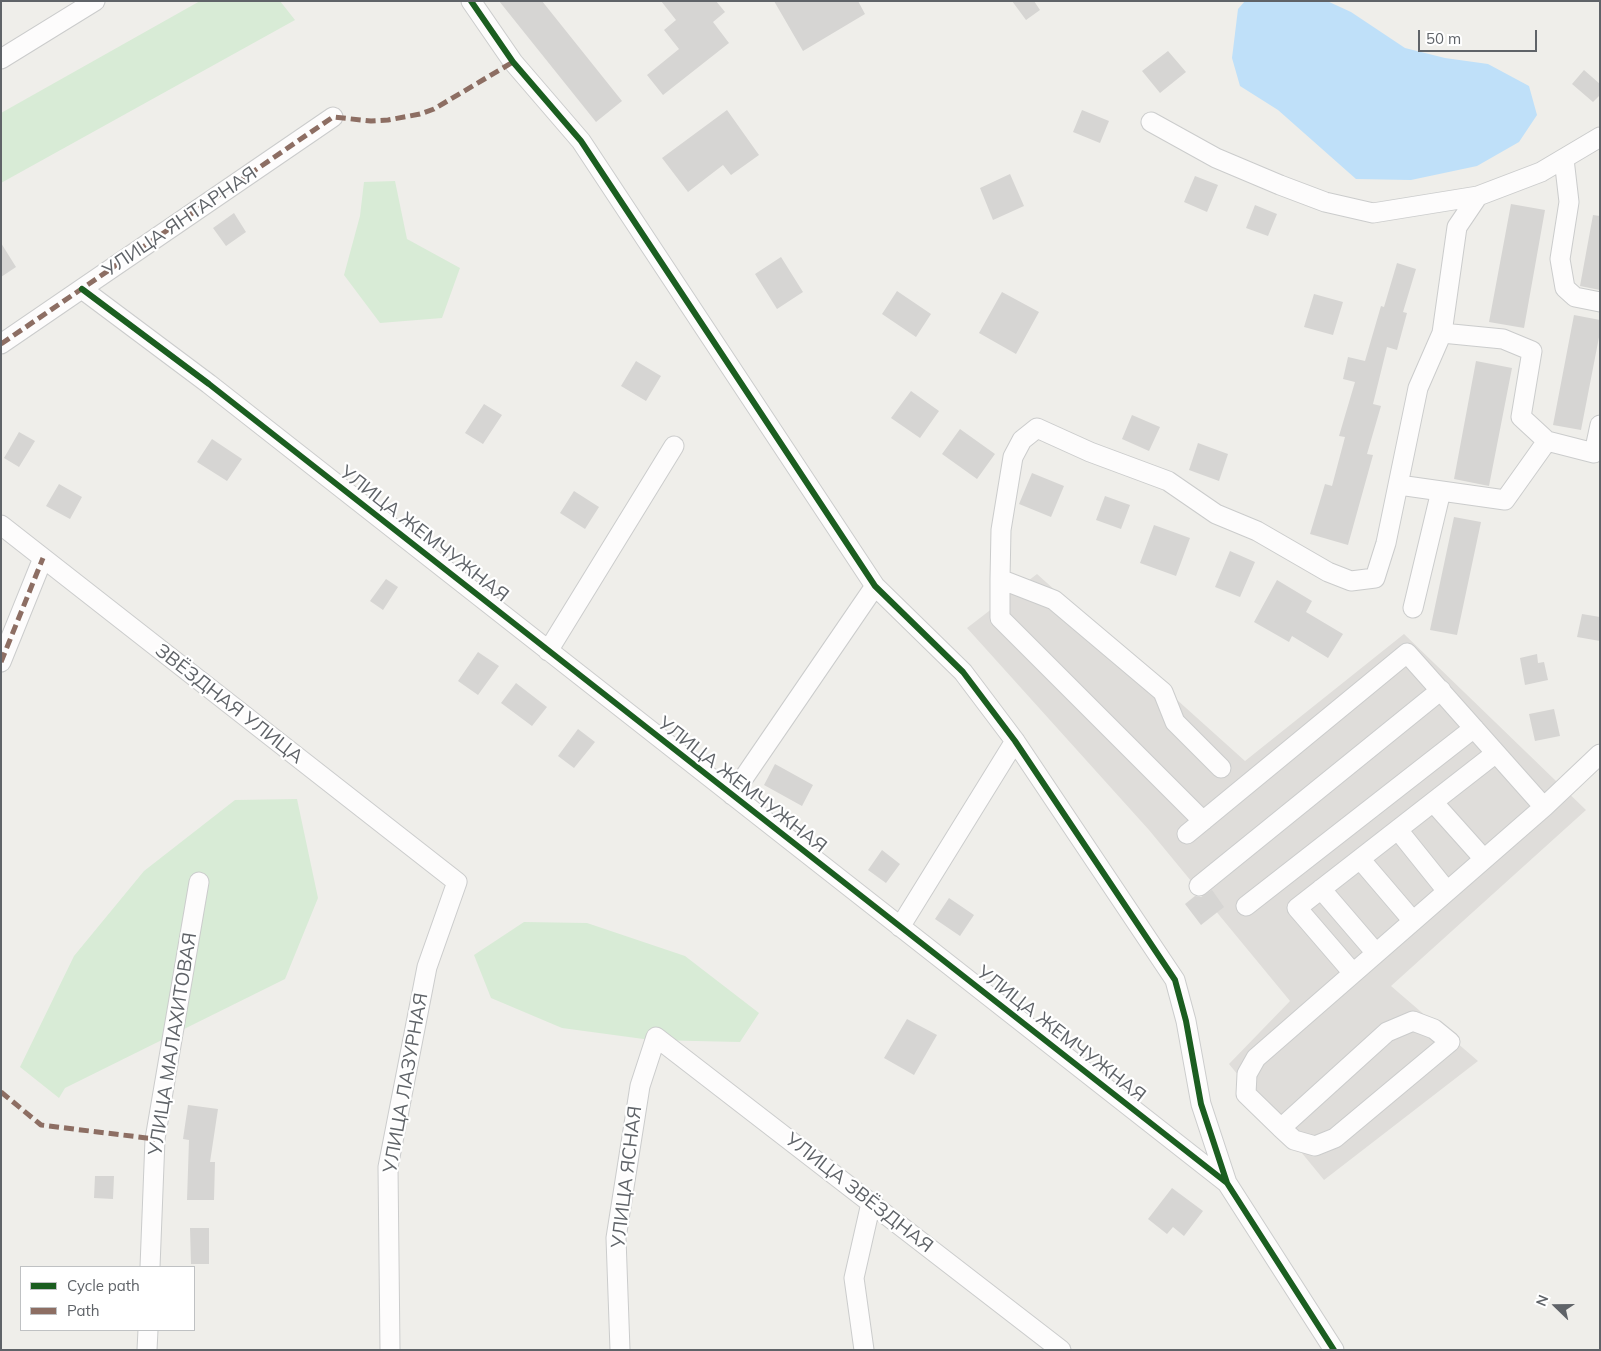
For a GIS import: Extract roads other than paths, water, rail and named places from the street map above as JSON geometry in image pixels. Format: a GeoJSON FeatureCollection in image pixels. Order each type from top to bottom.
{"type":"FeatureCollection","features":[{"type":"Feature","properties":{"kind":"street"},"geometry":{"type":"LineString","coordinates":[[1,59],[95,1]]}},
{"type":"Feature","properties":{"kind":"street"},"geometry":{"type":"LineString","coordinates":[[471,1],[513,62],[581,141],[875,586],[963,672],[1015,741],[1176,980],[1186,1021],[1200,1104],[1227,1183]]}},
{"type":"Feature","properties":{"kind":"street","name":"УЛИЦА ЯНТАРНАЯ"},"geometry":{"type":"LineString","coordinates":[[1,344],[333,117]]}},
{"type":"Feature","properties":{"kind":"street"},"geometry":{"type":"LineString","coordinates":[[1151,122],[1216,158],[1280,185],[1325,202],[1373,213],[1478,196],[1541,172],[1600,137]]}},
{"type":"Feature","properties":{"kind":"street"},"geometry":{"type":"LineString","coordinates":[[1564,159],[1569,202],[1560,259],[1564,288],[1575,298],[1600,302]]}},
{"type":"Feature","properties":{"kind":"street"},"geometry":{"type":"LineString","coordinates":[[1203,821],[1000,618],[1001,530],[1013,456],[1022,440],[1038,428],[1090,452],[1168,481],[1216,514],[1257,531],[1328,572],[1351,581],[1375,578],[1386,543],[1418,388],[1442,333],[1457,227],[1478,196]]}},
{"type":"Feature","properties":{"kind":"street","name":"УЛИЦА ЖЕМЧУЖНАЯ"},"geometry":{"type":"LineString","coordinates":[[82,289],[216,390],[1227,1183],[1334,1350]]}},
{"type":"Feature","properties":{"kind":"street"},"geometry":{"type":"LineString","coordinates":[[1442,333],[1503,339],[1532,351],[1521,417],[1547,441],[1594,453],[1600,425]]}},
{"type":"Feature","properties":{"kind":"street"},"geometry":{"type":"LineString","coordinates":[[1398,485],[1505,500],[1547,441]]}},
{"type":"Feature","properties":{"kind":"street"},"geometry":{"type":"LineString","coordinates":[[548,651],[674,446]]}},
{"type":"Feature","properties":{"kind":"street"},"geometry":{"type":"LineString","coordinates":[[1413,608],[1441,491]]}},
{"type":"Feature","properties":{"kind":"street","name":"ЗВЁЗДНАЯ УЛИЦА"},"geometry":{"type":"LineString","coordinates":[[1,525],[457,882]]}},
{"type":"Feature","properties":{"kind":"street"},"geometry":{"type":"LineString","coordinates":[[1,662],[43,558]]}},
{"type":"Feature","properties":{"kind":"street"},"geometry":{"type":"LineString","coordinates":[[1000,579],[1054,600],[1163,692],[1175,722],[1221,768]]}},
{"type":"Feature","properties":{"kind":"street"},"geometry":{"type":"LineString","coordinates":[[732,795],[875,586]]}},
{"type":"Feature","properties":{"kind":"street"},"geometry":{"type":"LineString","coordinates":[[1187,834],[1407,653],[1544,807]]}},
{"type":"Feature","properties":{"kind":"street"},"geometry":{"type":"LineString","coordinates":[[1199,886],[1441,690]]}},
{"type":"Feature","properties":{"kind":"street"},"geometry":{"type":"LineString","coordinates":[[1246,906],[1474,728]]}},
{"type":"Feature","properties":{"kind":"street"},"geometry":{"type":"LineString","coordinates":[[900,927],[1015,741]]}},
{"type":"Feature","properties":{"kind":"street"},"geometry":{"type":"LineString","coordinates":[[1353,974],[1297,908],[1496,753]]}},
{"type":"Feature","properties":{"kind":"street"},"geometry":{"type":"LineString","coordinates":[[1281,1128],[1387,1032],[1413,1021],[1434,1029],[1450,1042],[1335,1138],[1315,1146],[1294,1140],[1281,1128],[1246,1094],[1247,1074],[1256,1058],[1544,807],[1600,754]]}},
{"type":"Feature","properties":{"kind":"street"},"geometry":{"type":"LineString","coordinates":[[1433,802],[1484,859]]}},
{"type":"Feature","properties":{"kind":"street"},"geometry":{"type":"LineString","coordinates":[[1398,830],[1447,892]]}},
{"type":"Feature","properties":{"kind":"street"},"geometry":{"type":"LineString","coordinates":[[1360,859],[1413,921]]}},
{"type":"Feature","properties":{"kind":"street","name":"УЛИЦА МАЛАХИТОВАЯ"},"geometry":{"type":"LineString","coordinates":[[150,1266],[155,1139],[199,882]]}},
{"type":"Feature","properties":{"kind":"street","name":"УЛИЦА ЛАЗУРНАЯ"},"geometry":{"type":"LineString","coordinates":[[390,1350],[388,1167],[426,968],[457,882]]}},
{"type":"Feature","properties":{"kind":"street"},"geometry":{"type":"LineString","coordinates":[[1322,889],[1376,953]]}},
{"type":"Feature","properties":{"kind":"street","name":"УЛИЦА ЗВЁЗДНАЯ"},"geometry":{"type":"LineString","coordinates":[[656,1037],[1061,1350]]}},
{"type":"Feature","properties":{"kind":"street","name":"УЛИЦА ЯСНАЯ"},"geometry":{"type":"LineString","coordinates":[[620,1350],[616,1238],[640,1086],[656,1037]]}},
{"type":"Feature","properties":{"kind":"street"},"geometry":{"type":"LineString","coordinates":[[864,1350],[854,1278],[871,1203]]}},
{"type":"Feature","properties":{"kind":"street"},"geometry":{"type":"LineString","coordinates":[[147,1350],[148,1331]]}},
{"type":"Feature","properties":{"kind":"water"},"geometry":{"type":"Polygon","coordinates":[[[1245,1],[1327,1],[1351,12],[1405,48],[1445,58],[1488,64],[1529,86],[1537,115],[1519,142],[1477,166],[1411,180],[1356,179],[1278,110],[1240,86],[1232,58],[1238,9],[1245,1]]]}}]}
